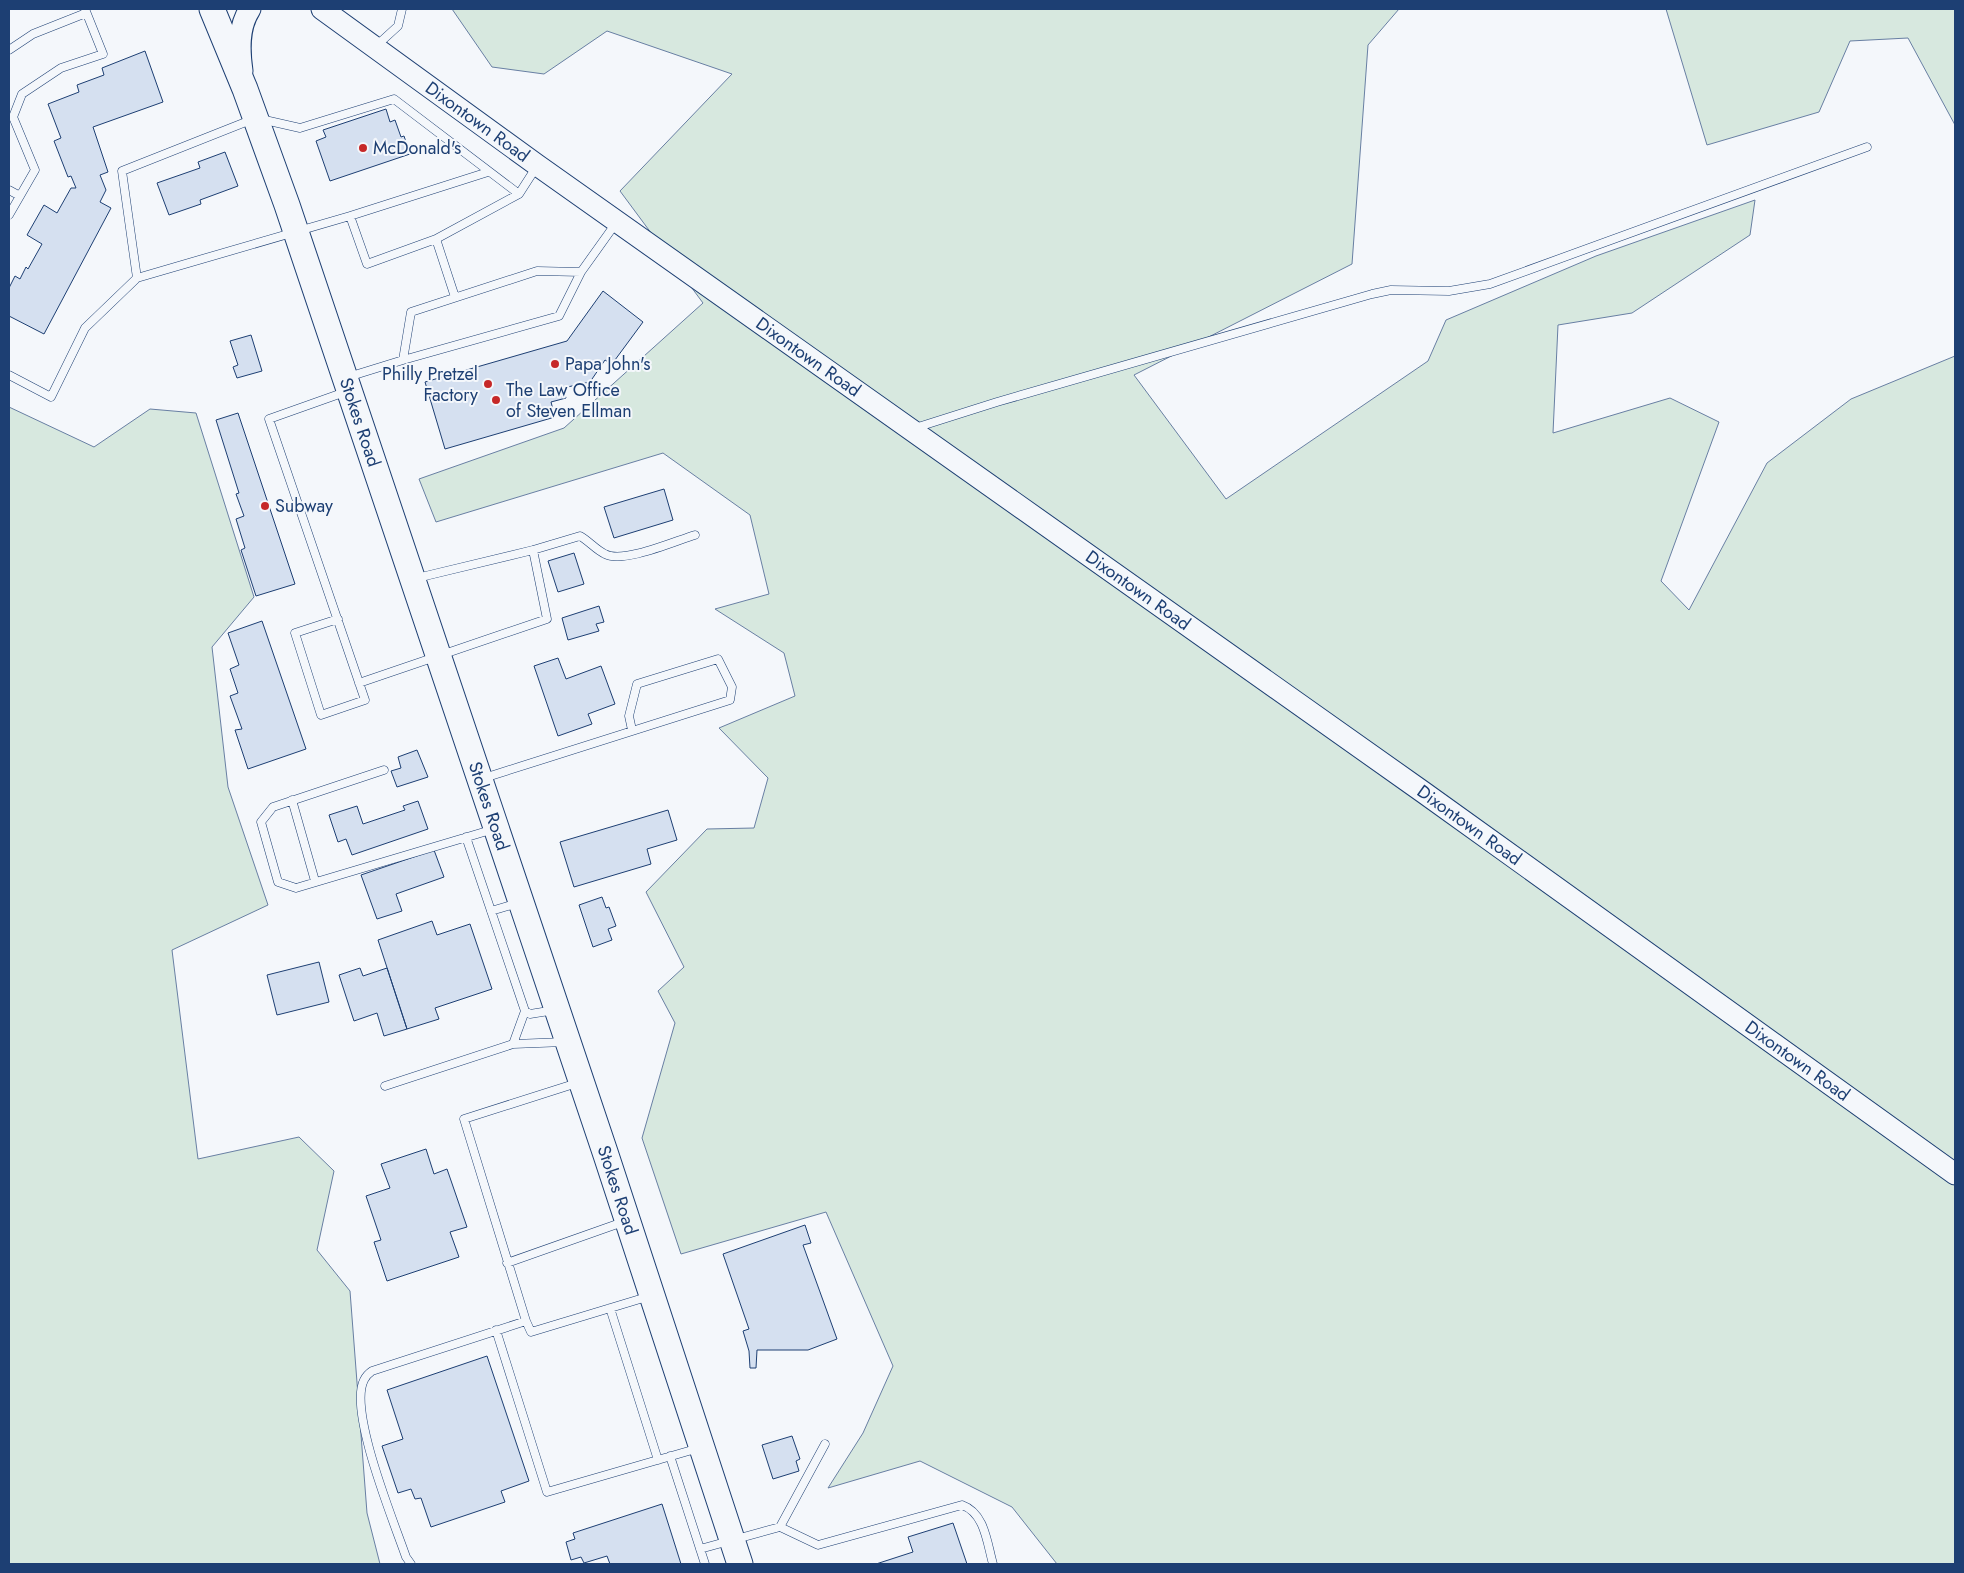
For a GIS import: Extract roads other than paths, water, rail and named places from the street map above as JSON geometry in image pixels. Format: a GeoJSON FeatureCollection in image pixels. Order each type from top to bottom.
{"type":"FeatureCollection","features":[{"type":"Feature","properties":{"kind":"main road","name":"Stokes Road"},"geometry":{"type":"LineString","coordinates":[[212,9],[230,49]]}},
{"type":"Feature","properties":{"kind":"main road","name":"Stokes Road"},"geometry":{"type":"LineString","coordinates":[[217,9],[296,232],[557,1010],[740,1564]]}},
{"type":"Feature","properties":{"kind":"street"},"geometry":{"type":"LineString","coordinates":[[245,89],[240,42],[250,9]]}},
{"type":"Feature","properties":{"kind":"street","name":"Dixontown Road"},"geometry":{"type":"LineString","coordinates":[[322,9],[537,165],[1423,792],[1955,1174]]}},
{"type":"Feature","properties":{"kind":"lane"},"geometry":{"type":"LineString","coordinates":[[376,47],[398,26],[402,9]]}},
{"type":"Feature","properties":{"kind":"lane"},"geometry":{"type":"LineString","coordinates":[[9,50],[34,34],[86,11],[103,54],[61,68],[22,94],[11,116],[35,170],[9,215]]}},
{"type":"Feature","properties":{"kind":"lane"},"geometry":{"type":"LineString","coordinates":[[137,278],[122,171],[256,118],[300,128],[394,99],[519,194]]}},
{"type":"Feature","properties":{"kind":"lane"},"geometry":{"type":"LineString","coordinates":[[911,430],[997,402],[1366,296],[1391,290],[1449,291],[1490,284],[1867,147]]}},
{"type":"Feature","properties":{"kind":"lane"},"geometry":{"type":"LineString","coordinates":[[350,216],[367,264],[436,239],[519,194],[537,165]]}},
{"type":"Feature","properties":{"kind":"lane"},"geometry":{"type":"LineString","coordinates":[[9,375],[51,397],[85,328],[137,278],[350,216],[488,172]]}},
{"type":"Feature","properties":{"kind":"lane"},"geometry":{"type":"LineString","coordinates":[[9,190],[20,196]]}},
{"type":"Feature","properties":{"kind":"lane"},"geometry":{"type":"LineString","coordinates":[[338,619],[295,633],[321,715],[364,700],[338,619],[269,419],[403,360],[559,316],[580,272],[617,222]]}},
{"type":"Feature","properties":{"kind":"lane"},"geometry":{"type":"LineString","coordinates":[[436,239],[456,297]]}},
{"type":"Feature","properties":{"kind":"lane"},"geometry":{"type":"LineString","coordinates":[[403,360],[411,312],[537,271],[580,272]]}},
{"type":"Feature","properties":{"kind":"lane"},"geometry":{"type":"LineString","coordinates":[[412,579],[533,550],[580,536],[604,554],[614,557],[633,554],[694,535]]}},
{"type":"Feature","properties":{"kind":"lane"},"geometry":{"type":"LineString","coordinates":[[359,683],[547,619],[533,550]]}},
{"type":"Feature","properties":{"kind":"lane"},"geometry":{"type":"LineString","coordinates":[[479,780],[730,700],[732,688],[718,659],[636,684],[629,716],[632,730]]}},
{"type":"Feature","properties":{"kind":"lane"},"geometry":{"type":"LineString","coordinates":[[384,770],[273,806],[261,822],[278,882],[296,888],[495,828]]}},
{"type":"Feature","properties":{"kind":"lane"},"geometry":{"type":"LineString","coordinates":[[292,800],[315,882]]}},
{"type":"Feature","properties":{"kind":"lane"},"geometry":{"type":"LineString","coordinates":[[466,837],[525,1011],[513,1044]]}},
{"type":"Feature","properties":{"kind":"lane"},"geometry":{"type":"LineString","coordinates":[[491,911],[520,903]]}},
{"type":"Feature","properties":{"kind":"lane"},"geometry":{"type":"LineString","coordinates":[[525,1011],[530,1014],[557,1010]]}},
{"type":"Feature","properties":{"kind":"lane"},"geometry":{"type":"LineString","coordinates":[[385,1086],[513,1044],[567,1041]]}},
{"type":"Feature","properties":{"kind":"lane"},"geometry":{"type":"LineString","coordinates":[[581,1082],[464,1119],[526,1321],[531,1332],[652,1295]]}},
{"type":"Feature","properties":{"kind":"lane"},"geometry":{"type":"LineString","coordinates":[[507,1263],[626,1221]]}},
{"type":"Feature","properties":{"kind":"lane"},"geometry":{"type":"LineString","coordinates":[[610,1308],[658,1460]]}},
{"type":"Feature","properties":{"kind":"lane"},"geometry":{"type":"LineString","coordinates":[[411,1564],[406,1557],[366,1439],[361,1393],[364,1379],[372,1371],[526,1321]]}},
{"type":"Feature","properties":{"kind":"lane"},"geometry":{"type":"LineString","coordinates":[[496,1330],[547,1492],[701,1447]]}},
{"type":"Feature","properties":{"kind":"lane"},"geometry":{"type":"LineString","coordinates":[[780,1527],[825,1444]]}},
{"type":"Feature","properties":{"kind":"lane"},"geometry":{"type":"LineString","coordinates":[[670,1456],[705,1564]]}},
{"type":"Feature","properties":{"kind":"lane"},"geometry":{"type":"LineString","coordinates":[[700,1549],[780,1527],[818,1545],[962,1505],[972,1509],[979,1516],[993,1564]]}},
{"type":"Feature","properties":{"kind":"place","name":"McDonald's"},"geometry":{"type":"Point","coordinates":[363,148]}},
{"type":"Feature","properties":{"kind":"place","name":"Papa John's"},"geometry":{"type":"Point","coordinates":[555,364]}},
{"type":"Feature","properties":{"kind":"place","name":"Philly Pretzel Factory"},"geometry":{"type":"Point","coordinates":[488,384]}},
{"type":"Feature","properties":{"kind":"place","name":"The Law Office of Steven Ellman"},"geometry":{"type":"Point","coordinates":[496,400]}},
{"type":"Feature","properties":{"kind":"place","name":"Subway"},"geometry":{"type":"Point","coordinates":[265,506]}}]}
